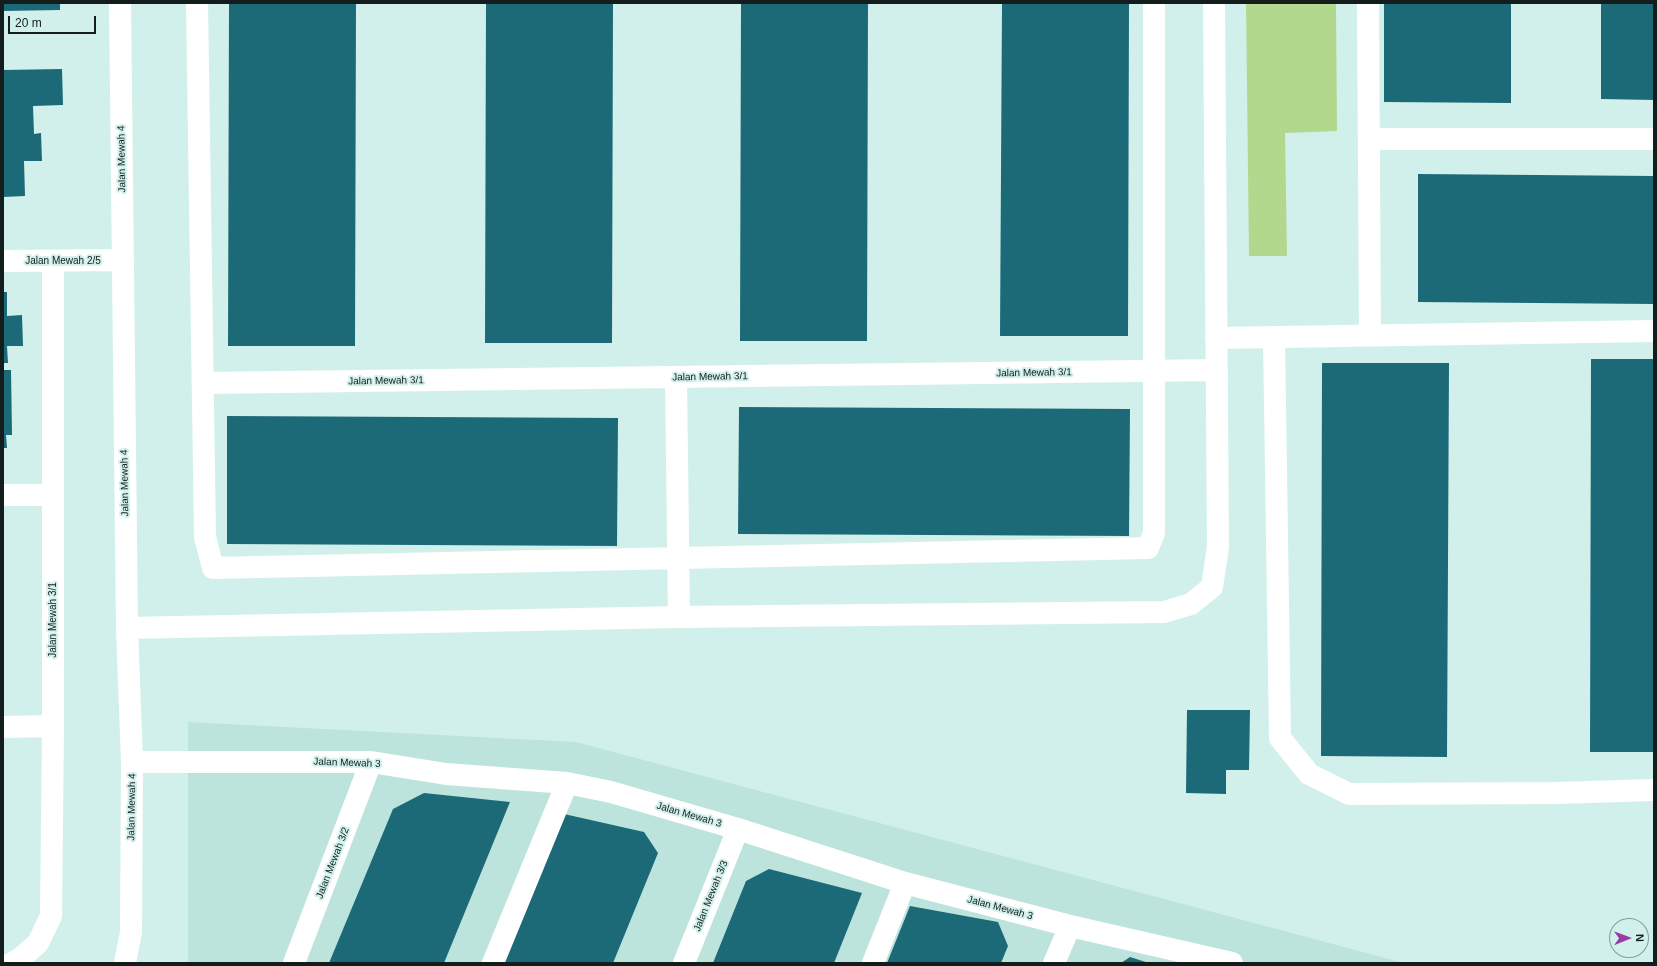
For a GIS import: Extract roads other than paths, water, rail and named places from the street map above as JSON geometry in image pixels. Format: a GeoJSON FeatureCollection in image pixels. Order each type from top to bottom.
{"type":"FeatureCollection","features":[{"type":"Feature","properties":{"kind":"street","name":"Jalan Mewah 4"},"geometry":{"type":"LineString","coordinates":[[120,3],[127,628],[132,762],[131,932],[125,963]]}},
{"type":"Feature","properties":{"kind":"street"},"geometry":{"type":"LineString","coordinates":[[196,3],[205,537],[213,568],[1148,548],[1154,533],[1154,3]]}},
{"type":"Feature","properties":{"kind":"street"},"geometry":{"type":"LineString","coordinates":[[127,628],[679,617],[1164,612],[1191,604],[1212,587],[1218,547],[1214,3]]}},
{"type":"Feature","properties":{"kind":"street"},"geometry":{"type":"LineString","coordinates":[[1368,3],[1370,336]]}},
{"type":"Feature","properties":{"kind":"street"},"geometry":{"type":"LineString","coordinates":[[1369,139],[1654,139]]}},
{"type":"Feature","properties":{"kind":"street","name":"Jalan Mewah 2/5"},"geometry":{"type":"LineString","coordinates":[[3,261],[123,260]]}},
{"type":"Feature","properties":{"kind":"street","name":"Jalan Mewah 3/1"},"geometry":{"type":"LineString","coordinates":[[12,963],[21,958],[38,943],[51,916],[53,726],[53,261]]}},
{"type":"Feature","properties":{"kind":"street"},"geometry":{"type":"LineString","coordinates":[[1216,338],[1654,331]]}},
{"type":"Feature","properties":{"kind":"street"},"geometry":{"type":"LineString","coordinates":[[1274,337],[1280,738],[1309,774],[1349,794],[1556,793],[1654,790]]}},
{"type":"Feature","properties":{"kind":"street","name":"Jalan Mewah 3/1"},"geometry":{"type":"LineString","coordinates":[[203,383],[1217,370]]}},
{"type":"Feature","properties":{"kind":"street"},"geometry":{"type":"LineString","coordinates":[[676,377],[679,617]]}},
{"type":"Feature","properties":{"kind":"street"},"geometry":{"type":"LineString","coordinates":[[3,495],[53,495]]}},
{"type":"Feature","properties":{"kind":"street"},"geometry":{"type":"LineString","coordinates":[[3,727],[53,726]]}},
{"type":"Feature","properties":{"kind":"street","name":"Jalan Mewah 3"},"geometry":{"type":"LineString","coordinates":[[132,762],[371,762],[446,774],[567,783],[611,792],[738,829],[905,883],[1070,926],[1232,963]]}},
{"type":"Feature","properties":{"kind":"street","name":"Jalan Mewah 3/2"},"geometry":{"type":"LineString","coordinates":[[294,963],[371,762]]}},
{"type":"Feature","properties":{"kind":"street"},"geometry":{"type":"LineString","coordinates":[[493,963],[567,783]]}},
{"type":"Feature","properties":{"kind":"street","name":"Jalan Mewah 3/3"},"geometry":{"type":"LineString","coordinates":[[684,963],[738,829]]}},
{"type":"Feature","properties":{"kind":"street"},"geometry":{"type":"LineString","coordinates":[[873,963],[905,883]]}},
{"type":"Feature","properties":{"kind":"street"},"geometry":{"type":"LineString","coordinates":[[1054,963],[1070,926]]}}]}
